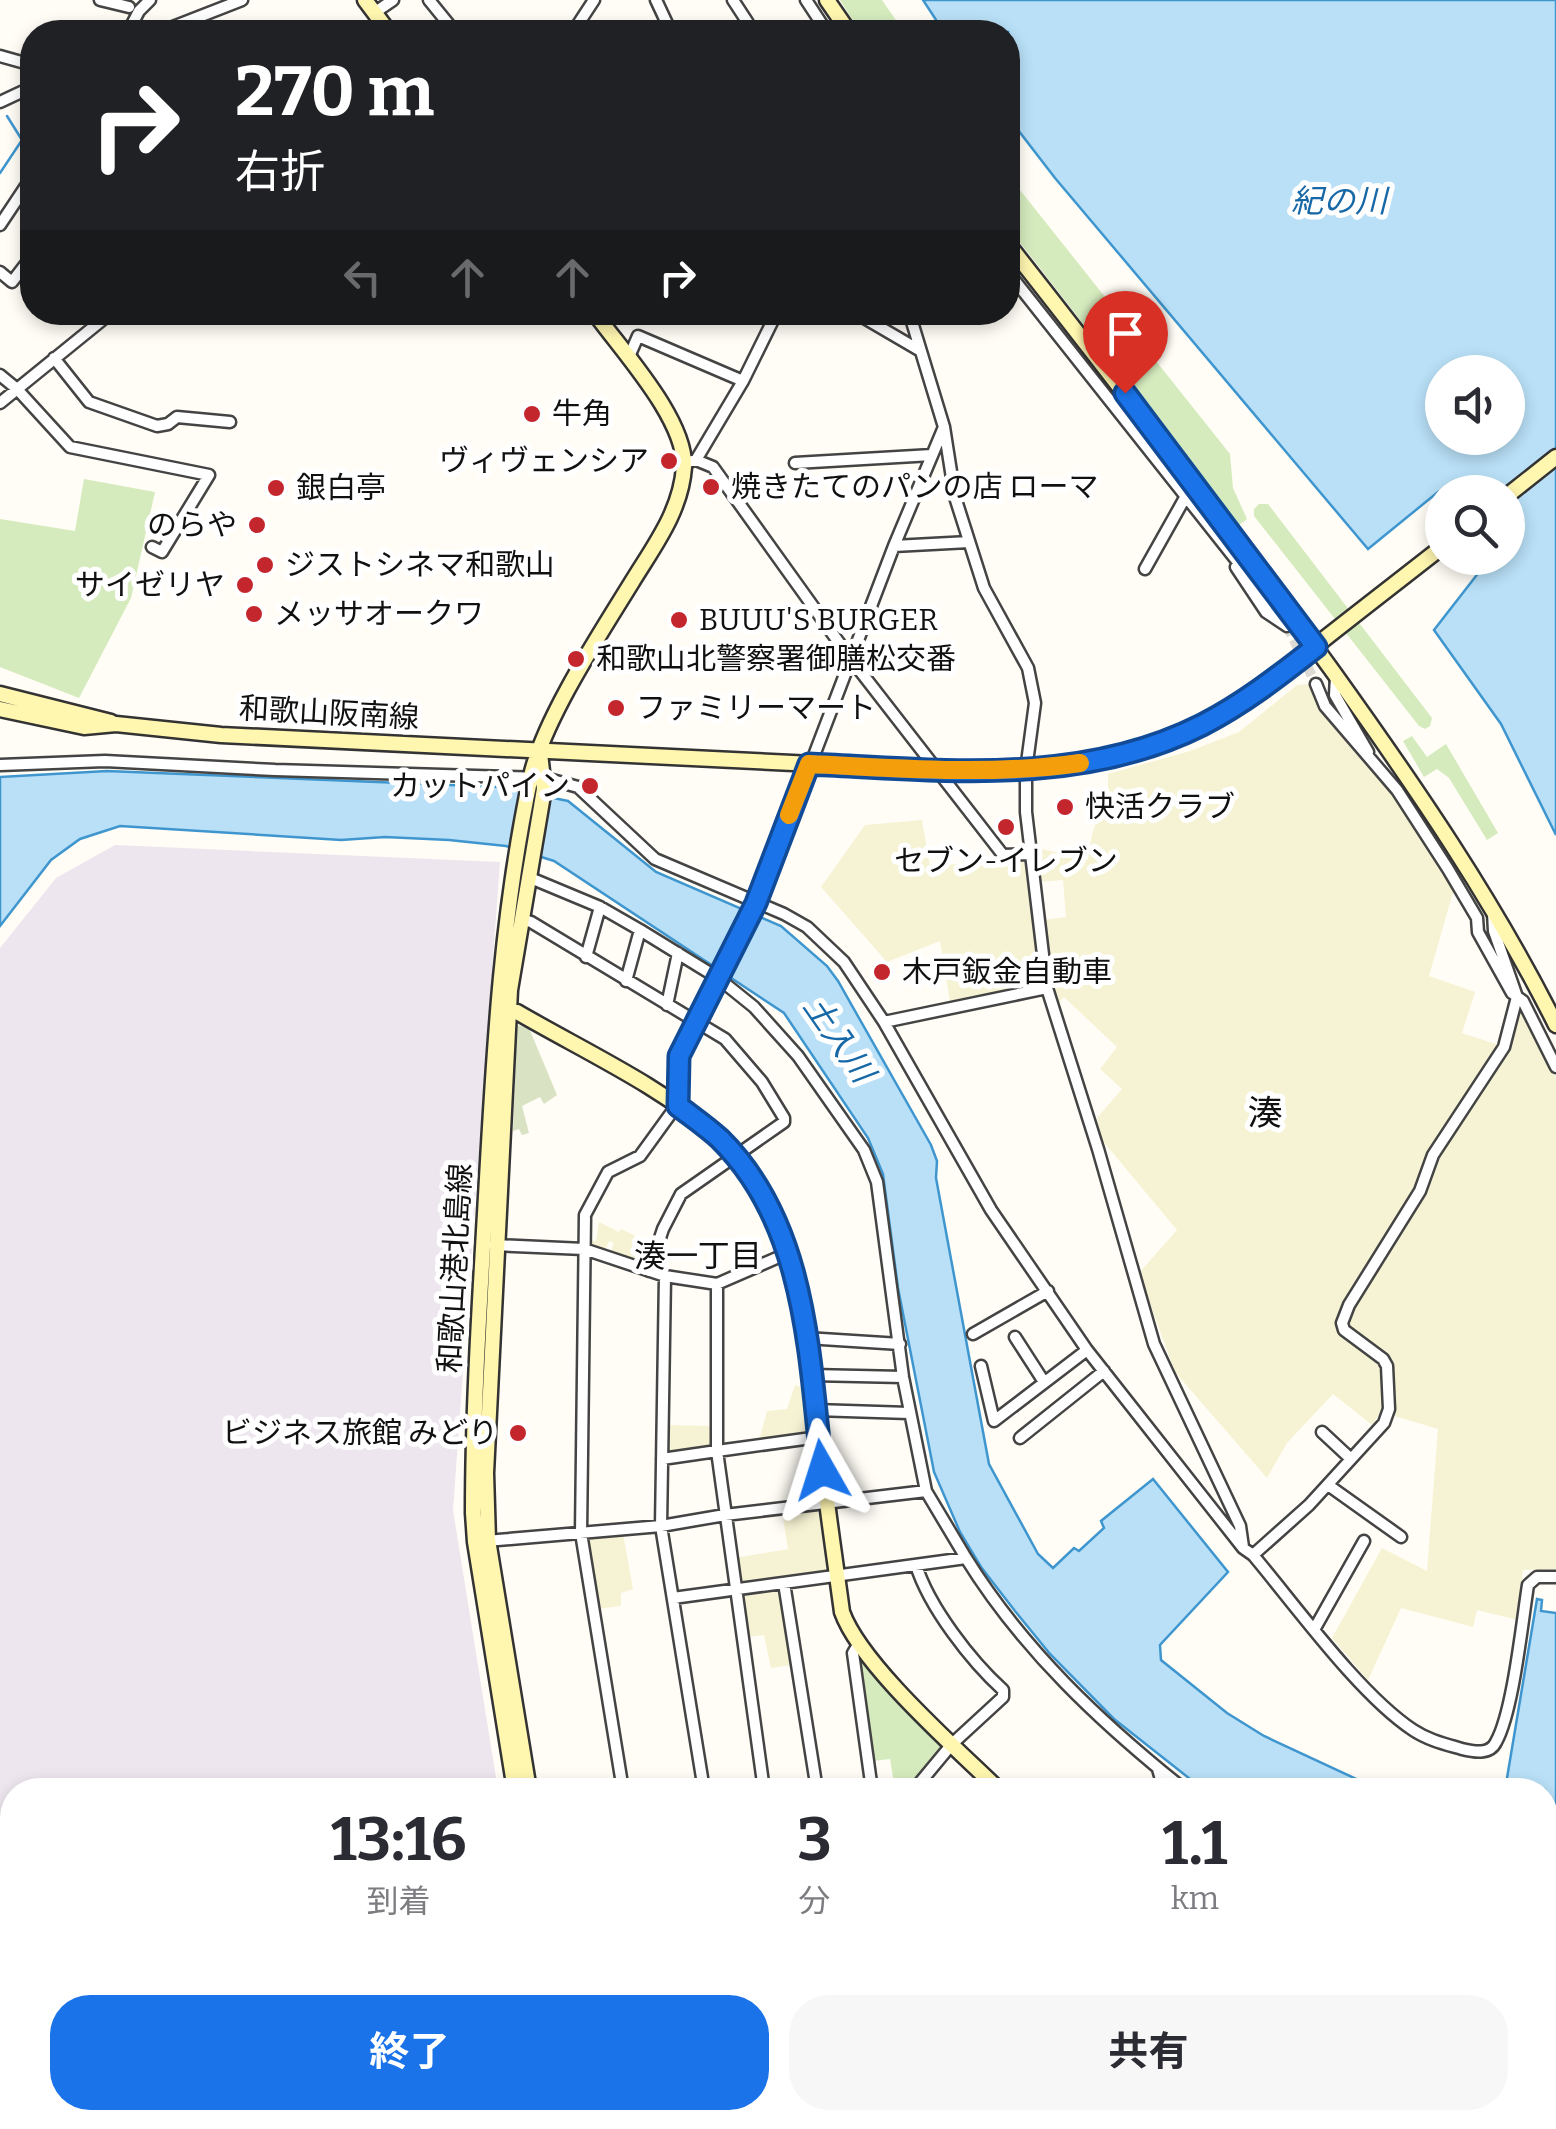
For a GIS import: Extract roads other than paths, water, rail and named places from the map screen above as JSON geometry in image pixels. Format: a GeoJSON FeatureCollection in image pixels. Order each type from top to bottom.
{"type":"FeatureCollection","features":[{"type":"Feature","properties":{"kind":"main road"},"geometry":{"type":"LineString","coordinates":[[364,0],[380,20]]}},
{"type":"Feature","properties":{"kind":"main road"},"geometry":{"type":"LineString","coordinates":[[1020,259],[1148,422],[1288,619],[1316,647],[1402,766],[1494,912],[1556,1026]]}},
{"type":"Feature","properties":{"kind":"main road"},"geometry":{"type":"LineString","coordinates":[[603,325],[663,407],[690,461],[674,512],[615,609],[539,750],[936,770],[1026,770],[1089,762],[1199,726],[1249,698],[1425,559]]}},
{"type":"Feature","properties":{"kind":"main road"},"geometry":{"type":"LineString","coordinates":[[1525,482],[1556,457]]}},
{"type":"Feature","properties":{"kind":"main road","name":"和歌山阪南線"},"geometry":{"type":"LineString","coordinates":[[0,694],[116,724],[221,735],[539,750]]}},
{"type":"Feature","properties":{"kind":"main road","name":"和歌山阪南線"},"geometry":{"type":"LineString","coordinates":[[0,709],[84,728],[116,724]]}},
{"type":"Feature","properties":{"kind":"main road","name":"和歌山港北島線"},"geometry":{"type":"LineString","coordinates":[[513,1778],[482,1541],[490,1245],[502,1010],[526,866],[539,750]]}},
{"type":"Feature","properties":{"kind":"main road","name":"和歌山港北島線"},"geometry":{"type":"LineString","coordinates":[[502,1010],[521,919],[526,866]]}},
{"type":"Feature","properties":{"kind":"main road"},"geometry":{"type":"LineString","coordinates":[[502,1010],[678,1106],[736,1158],[772,1214],[796,1272],[842,1612],[859,1643],[987,1778]]}},
{"type":"Feature","properties":{"kind":"main road","name":"和歌山港北島線"},"geometry":{"type":"LineString","coordinates":[[482,1541],[527,1778]]}},
{"type":"Feature","properties":{"kind":"street"},"geometry":{"type":"LineString","coordinates":[[100,0],[129,7]]}},
{"type":"Feature","properties":{"kind":"street"},"geometry":{"type":"LineString","coordinates":[[134,20],[150,0]]}},
{"type":"Feature","properties":{"kind":"street"},"geometry":{"type":"LineString","coordinates":[[191,20],[242,0]]}},
{"type":"Feature","properties":{"kind":"street"},"geometry":{"type":"LineString","coordinates":[[374,13],[393,0]]}},
{"type":"Feature","properties":{"kind":"street"},"geometry":{"type":"LineString","coordinates":[[430,0],[446,20]]}},
{"type":"Feature","properties":{"kind":"street"},"geometry":{"type":"LineString","coordinates":[[0,225],[20,195]]}},
{"type":"Feature","properties":{"kind":"street"},"geometry":{"type":"LineString","coordinates":[[0,272],[12,282],[20,272]]}},
{"type":"Feature","properties":{"kind":"street"},"geometry":{"type":"LineString","coordinates":[[1020,287],[1275,610],[1288,619]]}},
{"type":"Feature","properties":{"kind":"street"},"geometry":{"type":"LineString","coordinates":[[0,402],[96,325]]}},
{"type":"Feature","properties":{"kind":"street"},"geometry":{"type":"LineString","coordinates":[[771,325],[743,381],[690,461],[714,467],[850,658],[1003,855],[1029,854]]}},
{"type":"Feature","properties":{"kind":"street"},"geometry":{"type":"LineString","coordinates":[[876,325],[919,350]]}},
{"type":"Feature","properties":{"kind":"street"},"geometry":{"type":"LineString","coordinates":[[912,325],[944,427],[954,497],[984,588],[1028,668],[1034,703],[1026,770],[1029,854],[1047,988],[1154,1344],[1240,1526],[1248,1551]]}},
{"type":"Feature","properties":{"kind":"street"},"geometry":{"type":"LineString","coordinates":[[628,359],[638,336],[743,381]]}},
{"type":"Feature","properties":{"kind":"street"},"geometry":{"type":"LineString","coordinates":[[54,358],[89,402],[157,426],[178,417],[230,422]]}},
{"type":"Feature","properties":{"kind":"street"},"geometry":{"type":"LineString","coordinates":[[0,375],[70,447],[209,475],[162,552],[152,547]]}},
{"type":"Feature","properties":{"kind":"street"},"geometry":{"type":"LineString","coordinates":[[621,1778],[581,1533],[585,1215],[608,1172],[640,1156],[678,1106],[679,1056],[754,906],[944,427]]}},
{"type":"Feature","properties":{"kind":"street"},"geometry":{"type":"LineString","coordinates":[[795,462],[932,455]]}},
{"type":"Feature","properties":{"kind":"street"},"geometry":{"type":"LineString","coordinates":[[1145,569],[1186,496]]}},
{"type":"Feature","properties":{"kind":"street"},"geometry":{"type":"LineString","coordinates":[[894,546],[969,542]]}},
{"type":"Feature","properties":{"kind":"street"},"geometry":{"type":"LineString","coordinates":[[1336,676],[1335,695],[1370,757],[1448,869],[1477,918],[1478,932],[1512,993],[1518,997]]}},
{"type":"Feature","properties":{"kind":"street"},"geometry":{"type":"LineString","coordinates":[[1316,684],[1325,706],[1370,757]]}},
{"type":"Feature","properties":{"kind":"street"},"geometry":{"type":"LineString","coordinates":[[0,765],[105,762],[578,787],[643,850],[663,864],[754,906],[784,914],[827,944],[844,962],[884,1022],[991,1210],[1087,1350],[1248,1551],[1356,1676],[1407,1726],[1433,1741],[1472,1752],[1488,1751],[1496,1744],[1508,1700],[1528,1585],[1537,1577],[1556,1577]]}},
{"type":"Feature","properties":{"kind":"street"},"geometry":{"type":"LineString","coordinates":[[526,866],[719,976],[754,1007],[798,1056],[864,1150],[877,1182],[903,1377],[926,1491],[998,1607],[1069,1688],[1170,1778]]}},
{"type":"Feature","properties":{"kind":"street"},"geometry":{"type":"LineString","coordinates":[[586,956],[600,907]]}},
{"type":"Feature","properties":{"kind":"street"},"geometry":{"type":"LineString","coordinates":[[1494,912],[1494,931],[1518,997],[1556,1067]]}},
{"type":"Feature","properties":{"kind":"street"},"geometry":{"type":"LineString","coordinates":[[521,919],[725,1039],[784,1118],[784,1122],[736,1158],[681,1194],[663,1229],[649,1271]]}},
{"type":"Feature","properties":{"kind":"street"},"geometry":{"type":"LineString","coordinates":[[626,981],[640,930]]}},
{"type":"Feature","properties":{"kind":"street"},"geometry":{"type":"LineString","coordinates":[[666,1005],[678,953]]}},
{"type":"Feature","properties":{"kind":"street"},"geometry":{"type":"LineString","coordinates":[[884,1022],[1047,988]]}},
{"type":"Feature","properties":{"kind":"street"},"geometry":{"type":"LineString","coordinates":[[1248,1551],[1328,1484],[1384,1423],[1389,1408],[1388,1366],[1344,1330],[1344,1315],[1420,1191],[1433,1155],[1504,1047],[1518,997]]}},
{"type":"Feature","properties":{"kind":"street"},"geometry":{"type":"LineString","coordinates":[[490,1245],[584,1249],[665,1276],[718,1284],[788,1253]]}},
{"type":"Feature","properties":{"kind":"street"},"geometry":{"type":"LineString","coordinates":[[665,1276],[661,1526],[702,1778]]}},
{"type":"Feature","properties":{"kind":"street"},"geometry":{"type":"LineString","coordinates":[[718,1284],[717,1452],[762,1778]]}},
{"type":"Feature","properties":{"kind":"street"},"geometry":{"type":"LineString","coordinates":[[973,1334],[1048,1291]]}},
{"type":"Feature","properties":{"kind":"street"},"geometry":{"type":"LineString","coordinates":[[1015,1337],[1044,1382]]}},
{"type":"Feature","properties":{"kind":"street"},"geometry":{"type":"LineString","coordinates":[[806,1338],[900,1344]]}},
{"type":"Feature","properties":{"kind":"street"},"geometry":{"type":"LineString","coordinates":[[981,1366],[994,1421],[1087,1350]]}},
{"type":"Feature","properties":{"kind":"street"},"geometry":{"type":"LineString","coordinates":[[1020,1438],[1104,1371]]}},
{"type":"Feature","properties":{"kind":"street"},"geometry":{"type":"LineString","coordinates":[[811,1375],[903,1377]]}},
{"type":"Feature","properties":{"kind":"street"},"geometry":{"type":"LineString","coordinates":[[816,1410],[909,1413]]}},
{"type":"Feature","properties":{"kind":"street"},"geometry":{"type":"LineString","coordinates":[[1322,1432],[1351,1458]]}},
{"type":"Feature","properties":{"kind":"street"},"geometry":{"type":"LineString","coordinates":[[662,1460],[818,1437]]}},
{"type":"Feature","properties":{"kind":"street"},"geometry":{"type":"LineString","coordinates":[[1328,1484],[1401,1537]]}},
{"type":"Feature","properties":{"kind":"street"},"geometry":{"type":"LineString","coordinates":[[482,1541],[661,1526],[926,1491]]}},
{"type":"Feature","properties":{"kind":"street"},"geometry":{"type":"LineString","coordinates":[[1314,1628],[1364,1541]]}},
{"type":"Feature","properties":{"kind":"street"},"geometry":{"type":"LineString","coordinates":[[673,1598],[966,1558]]}},
{"type":"Feature","properties":{"kind":"street"},"geometry":{"type":"LineString","coordinates":[[916,1566],[974,1664],[1003,1690],[1003,1698],[952,1744],[926,1778]]}},
{"type":"Feature","properties":{"kind":"street"},"geometry":{"type":"LineString","coordinates":[[784,1583],[815,1778]]}},
{"type":"Feature","properties":{"kind":"street"},"geometry":{"type":"LineString","coordinates":[[859,1643],[854,1653],[870,1778]]}},
{"type":"Feature","properties":{"kind":"street"},"geometry":{"type":"LineString","coordinates":[[1158,1768],[1161,1778]]}},
{"type":"Feature","properties":{"kind":"water","name":"紀の川"},"geometry":{"type":"Polygon","coordinates":[[[923,0],[1556,0],[1556,835],[1501,724],[1434,630],[1477,575],[1525,575],[1525,475],[1425,475],[1425,503],[1368,549],[1020,133],[1020,20],[936,20],[923,0]]]}},
{"type":"Feature","properties":{"kind":"water","name":"土入川"},"geometry":{"type":"Polygon","coordinates":[[[107,771],[499,787],[568,801],[656,872],[781,926],[827,966],[838,981],[931,1145],[937,1161],[936,1178],[989,1464],[1038,1554],[1053,1568],[1074,1548],[1079,1551],[1104,1528],[1101,1521],[1153,1479],[1228,1572],[1160,1645],[1161,1660],[1227,1713],[1264,1736],[1354,1778],[1189,1778],[1114,1719],[1050,1654],[981,1567],[960,1532],[934,1472],[898,1288],[883,1174],[868,1138],[784,1013],[554,861],[506,846],[449,840],[341,840],[120,826],[80,839],[51,860],[0,926],[0,777],[107,771]]]}},
{"type":"Feature","properties":{"kind":"water"},"geometry":{"type":"Polygon","coordinates":[[[1537,1599],[1542,1600],[1541,1611],[1556,1613],[1556,1778],[1507,1778],[1537,1599]]]}},
{"type":"Feature","properties":{"kind":"waterway"},"geometry":{"type":"LineString","coordinates":[[7,116],[20,137]]}},
{"type":"Feature","properties":{"kind":"waterway"},"geometry":{"type":"LineString","coordinates":[[0,173],[20,143]]}},
{"type":"Feature","properties":{"kind":"tunnel"},"geometry":{"type":"LineString","coordinates":[[1287,626],[1316,684]]}},
{"type":"Feature","properties":{"kind":"place","name":"牛角"},"geometry":{"type":"Point","coordinates":[532,414]}},
{"type":"Feature","properties":{"kind":"place","name":"ヴィヴェンシア"},"geometry":{"type":"Point","coordinates":[669,461]}},
{"type":"Feature","properties":{"kind":"place","name":"焼きたてのパンの店 ローマ"},"geometry":{"type":"Point","coordinates":[711,487]}},
{"type":"Feature","properties":{"kind":"place","name":"銀白亭"},"geometry":{"type":"Point","coordinates":[276,488]}},
{"type":"Feature","properties":{"kind":"place","name":"のらや"},"geometry":{"type":"Point","coordinates":[257,525]}},
{"type":"Feature","properties":{"kind":"place","name":"ジストシネマ和歌山"},"geometry":{"type":"Point","coordinates":[265,565]}},
{"type":"Feature","properties":{"kind":"place","name":"サイゼリヤ"},"geometry":{"type":"Point","coordinates":[245,585]}},
{"type":"Feature","properties":{"kind":"place","name":"メッサオークワ"},"geometry":{"type":"Point","coordinates":[254,614]}},
{"type":"Feature","properties":{"kind":"place","name":"BUUU'S BURGER"},"geometry":{"type":"Point","coordinates":[679,620]}},
{"type":"Feature","properties":{"kind":"place","name":"和歌山北警察署御膳松交番"},"geometry":{"type":"Point","coordinates":[576,659]}},
{"type":"Feature","properties":{"kind":"place","name":"ファミリーマート"},"geometry":{"type":"Point","coordinates":[616,708]}},
{"type":"Feature","properties":{"kind":"place","name":"カットパイン"},"geometry":{"type":"Point","coordinates":[590,786]}},
{"type":"Feature","properties":{"kind":"place","name":"快活クラブ"},"geometry":{"type":"Point","coordinates":[1065,807]}},
{"type":"Feature","properties":{"kind":"place","name":"セブン-イレブン"},"geometry":{"type":"Point","coordinates":[1006,827]}},
{"type":"Feature","properties":{"kind":"place","name":"木戸鈑金自動車"},"geometry":{"type":"Point","coordinates":[882,972]}},
{"type":"Feature","properties":{"kind":"place","name":"ビジネス旅館 みどり"},"geometry":{"type":"Point","coordinates":[518,1433]}},
{"type":"Feature","properties":{"kind":"district","name":"湊"},"geometry":{"type":"Point","coordinates":[1265,1113]}},
{"type":"Feature","properties":{"kind":"district","name":"湊一丁目"},"geometry":{"type":"Point","coordinates":[698,1256]}}]}
